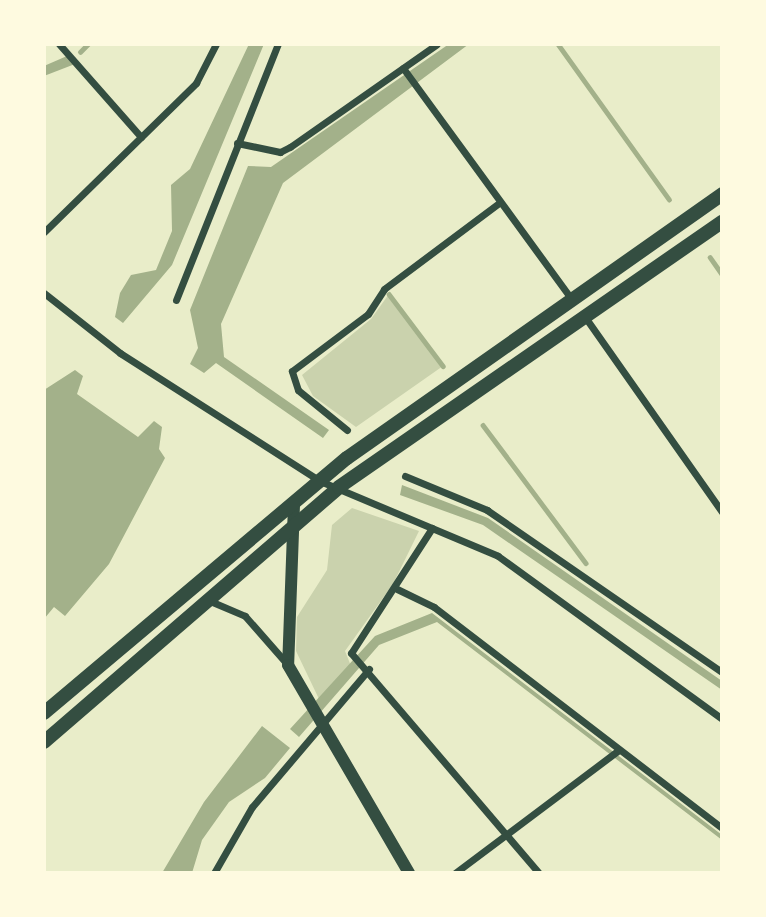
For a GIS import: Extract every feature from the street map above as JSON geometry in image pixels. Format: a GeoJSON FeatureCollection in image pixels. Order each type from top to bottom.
{"type":"FeatureCollection","features":[{"type":"Feature","properties":{"kind":"main road"},"geometry":{"type":"LineString","coordinates":[[44,713],[320,481],[571,298],[722,194]]}},
{"type":"Feature","properties":{"kind":"main road"},"geometry":{"type":"LineString","coordinates":[[44,742],[339,487],[722,222]]}},
{"type":"Feature","properties":{"kind":"main road"},"geometry":{"type":"LineString","coordinates":[[294,505],[288,665],[307,703],[409,873]]}},
{"type":"Feature","properties":{"kind":"street"},"geometry":{"type":"LineString","coordinates":[[60,44],[71,51],[141,137]]}},
{"type":"Feature","properties":{"kind":"street"},"geometry":{"type":"LineString","coordinates":[[71,51],[78,44]]}},
{"type":"Feature","properties":{"kind":"street"},"geometry":{"type":"LineString","coordinates":[[44,232],[196,83],[216,44]]}},
{"type":"Feature","properties":{"kind":"street"},"geometry":{"type":"LineString","coordinates":[[176,300],[278,44]]}},
{"type":"Feature","properties":{"kind":"street"},"geometry":{"type":"LineString","coordinates":[[237,143],[280,152],[437,44]]}},
{"type":"Feature","properties":{"kind":"street"},"geometry":{"type":"LineString","coordinates":[[404,69],[499,203],[571,298]]}},
{"type":"Feature","properties":{"kind":"street"},"geometry":{"type":"LineString","coordinates":[[347,430],[298,390],[292,371],[368,314],[384,289],[499,203]]}},
{"type":"Feature","properties":{"kind":"street"},"geometry":{"type":"LineString","coordinates":[[44,293],[120,353],[320,481],[498,556],[722,719]]}},
{"type":"Feature","properties":{"kind":"street"},"geometry":{"type":"LineString","coordinates":[[585,317],[722,512]]}},
{"type":"Feature","properties":{"kind":"street"},"geometry":{"type":"LineString","coordinates":[[405,476],[487,510],[722,672]]}},
{"type":"Feature","properties":{"kind":"street"},"geometry":{"type":"LineString","coordinates":[[432,528],[397,589],[351,653],[369,669],[539,873]]}},
{"type":"Feature","properties":{"kind":"street"},"geometry":{"type":"LineString","coordinates":[[397,589],[434,607],[722,828]]}},
{"type":"Feature","properties":{"kind":"street"},"geometry":{"type":"LineString","coordinates":[[210,601],[245,616],[288,665]]}},
{"type":"Feature","properties":{"kind":"street"},"geometry":{"type":"LineString","coordinates":[[214,873],[253,807],[369,669]]}},
{"type":"Feature","properties":{"kind":"street"},"geometry":{"type":"LineString","coordinates":[[455,873],[619,750]]}},
{"type":"Feature","properties":{"kind":"shaded area"},"geometry":{"type":"Polygon","coordinates":[[[249,44],[264,44],[172,265],[123,323],[115,317],[120,293],[131,275],[156,270],[172,231],[171,185],[190,169],[249,44]]]}},
{"type":"Feature","properties":{"kind":"shaded area"},"geometry":{"type":"Polygon","coordinates":[[[449,44],[469,44],[283,183],[221,324],[224,357],[329,430],[323,438],[216,363],[204,373],[190,364],[198,348],[190,310],[248,166],[271,167],[449,44]]]}},
{"type":"Feature","properties":{"kind":"shaded area"},"geometry":{"type":"Polygon","coordinates":[[[67,56],[75,64],[44,76],[44,66],[67,56]]]}},
{"type":"Feature","properties":{"kind":"shaded area"},"geometry":{"type":"Polygon","coordinates":[[[389,294],[443,366],[356,427],[313,396],[302,375],[371,319],[389,294]]]}},
{"type":"Feature","properties":{"kind":"shaded area"},"geometry":{"type":"Polygon","coordinates":[[[75,370],[83,376],[77,394],[138,437],[154,421],[162,427],[159,449],[165,458],[109,564],[65,616],[54,607],[44,619],[44,390],[75,370]]]}},
{"type":"Feature","properties":{"kind":"shaded area"},"geometry":{"type":"Polygon","coordinates":[[[402,485],[488,518],[722,681],[722,690],[483,525],[400,495],[402,485]]]}},
{"type":"Feature","properties":{"kind":"shaded area"},"geometry":{"type":"Polygon","coordinates":[[[352,508],[419,531],[393,584],[345,651],[351,666],[319,699],[296,651],[297,617],[327,570],[332,525],[352,508]]]}},
{"type":"Feature","properties":{"kind":"shaded area"},"geometry":{"type":"Polygon","coordinates":[[[432,613],[722,835],[722,840],[437,622],[379,645],[299,737],[290,729],[375,636],[432,613]]]}},
{"type":"Feature","properties":{"kind":"shaded area"},"geometry":{"type":"Polygon","coordinates":[[[262,726],[290,748],[265,778],[229,802],[202,840],[192,873],[162,873],[204,802],[262,726]]]}},
{"type":"Feature","properties":{"kind":"waterway"},"geometry":{"type":"LineString","coordinates":[[80,52],[88,44]]}},
{"type":"Feature","properties":{"kind":"waterway"},"geometry":{"type":"LineString","coordinates":[[558,44],[669,199]]}},
{"type":"Feature","properties":{"kind":"waterway"},"geometry":{"type":"LineString","coordinates":[[710,257],[722,274]]}},
{"type":"Feature","properties":{"kind":"waterway"},"geometry":{"type":"LineString","coordinates":[[389,294],[443,366]]}},
{"type":"Feature","properties":{"kind":"waterway"},"geometry":{"type":"LineString","coordinates":[[483,425],[586,563]]}}]}
